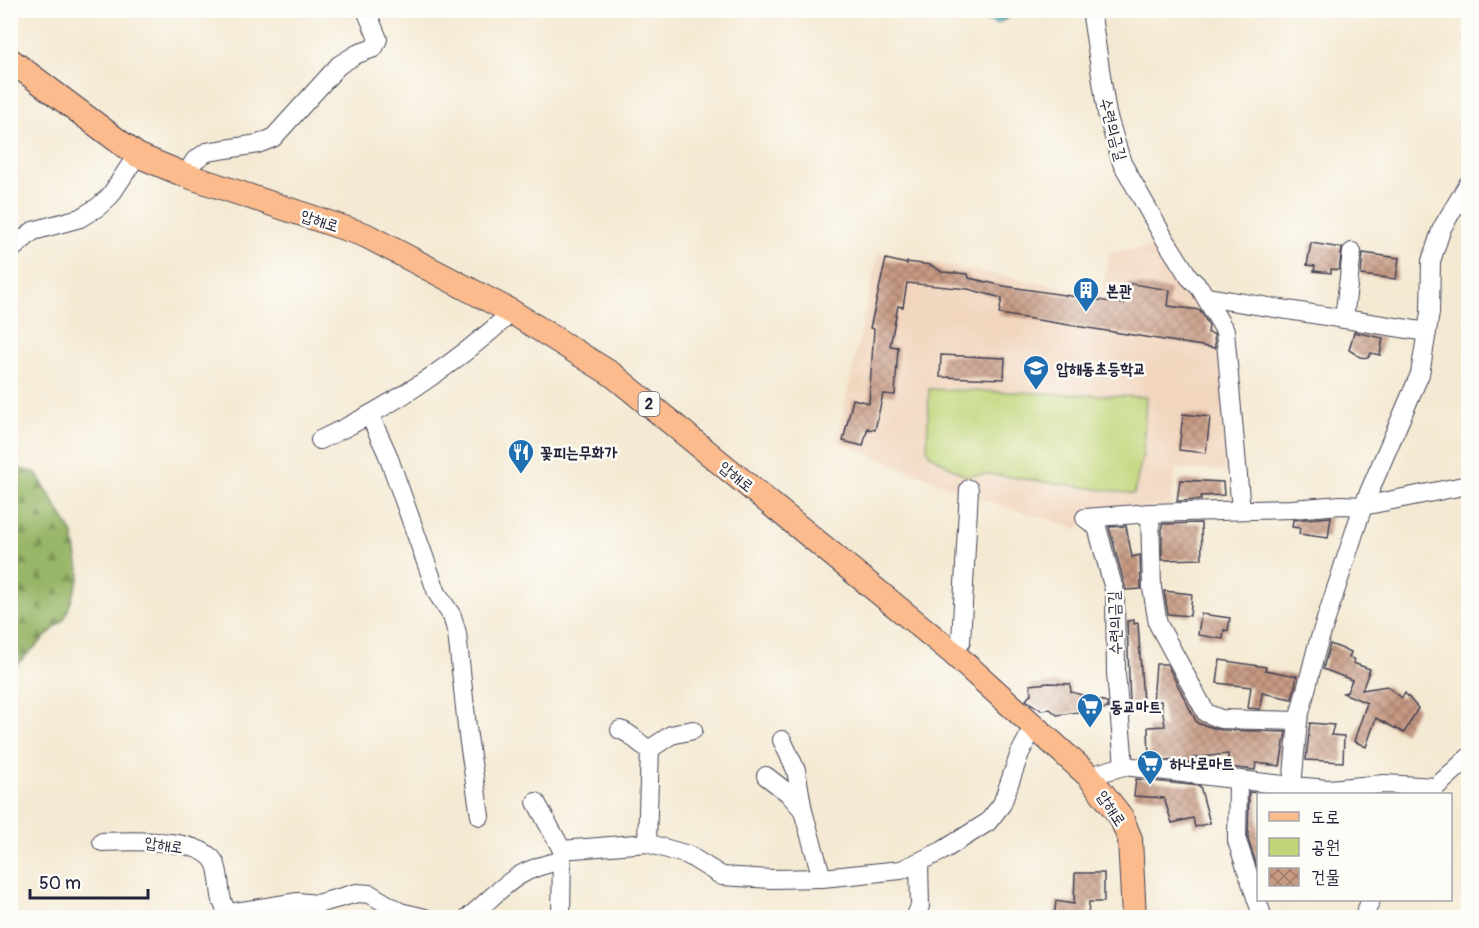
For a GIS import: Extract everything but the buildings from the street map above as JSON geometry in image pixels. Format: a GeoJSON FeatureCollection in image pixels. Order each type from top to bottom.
{"type":"FeatureCollection","features":[{"type":"Feature","properties":{"kind":"main road","name":"압해로"},"geometry":{"type":"LineString","coordinates":[[10,60],[137,155],[185,175],[365,235],[512,312],[613,375],[953,653],[1035,724],[1089,776],[1121,816],[1130,839],[1134,918]]}},
{"type":"Feature","properties":{"kind":"street"},"geometry":{"type":"LineString","coordinates":[[185,175],[195,160],[207,152],[258,144],[273,138],[339,65],[357,54],[374,48],[378,39],[366,10]]}},
{"type":"Feature","properties":{"kind":"street","name":"수련의금길"},"geometry":{"type":"LineString","coordinates":[[1091,10],[1107,114],[1122,163],[1189,278],[1200,288],[1225,331],[1241,510]]}},
{"type":"Feature","properties":{"kind":"street"},"geometry":{"type":"LineString","coordinates":[[10,251],[33,231],[80,218],[98,207],[110,196],[137,155]]}},
{"type":"Feature","properties":{"kind":"street"},"geometry":{"type":"LineString","coordinates":[[1292,786],[1298,721],[1317,647],[1363,506],[1420,374],[1427,332],[1431,261],[1442,228],[1468,184]]}},
{"type":"Feature","properties":{"kind":"street"},"geometry":{"type":"LineString","coordinates":[[1344,319],[1352,252]]}},
{"type":"Feature","properties":{"kind":"street"},"geometry":{"type":"LineString","coordinates":[[1206,297],[1427,332]]}},
{"type":"Feature","properties":{"kind":"street"},"geometry":{"type":"LineString","coordinates":[[320,440],[370,416],[432,376],[489,333],[512,312]]}},
{"type":"Feature","properties":{"kind":"street"},"geometry":{"type":"LineString","coordinates":[[370,416],[387,453],[437,593],[452,616],[457,633],[468,736],[480,816]]}},
{"type":"Feature","properties":{"kind":"street","name":"수련의금길"},"geometry":{"type":"LineString","coordinates":[[1124,766],[1116,673],[1115,593],[1097,527],[1084,519],[1150,513],[1363,506],[1468,485]]}},
{"type":"Feature","properties":{"kind":"street"},"geometry":{"type":"LineString","coordinates":[[953,653],[961,642],[969,489]]}},
{"type":"Feature","properties":{"kind":"street"},"geometry":{"type":"LineString","coordinates":[[1150,513],[1152,588],[1158,624],[1206,713],[1221,719],[1298,721]]}},
{"type":"Feature","properties":{"kind":"street"},"geometry":{"type":"LineString","coordinates":[[468,918],[505,883],[526,870],[562,855],[647,843],[688,855],[722,876],[772,879],[822,878],[890,872],[919,863],[975,833],[987,822],[1002,804],[1020,753],[1035,724]]}},
{"type":"Feature","properties":{"kind":"street"},"geometry":{"type":"LineString","coordinates":[[620,730],[631,736],[639,746],[650,748],[671,735],[693,730]]}},
{"type":"Feature","properties":{"kind":"street"},"geometry":{"type":"LineString","coordinates":[[782,740],[796,770],[803,811],[822,878]]}},
{"type":"Feature","properties":{"kind":"street"},"geometry":{"type":"LineString","coordinates":[[647,843],[650,748]]}},
{"type":"Feature","properties":{"kind":"street"},"geometry":{"type":"LineString","coordinates":[[1089,776],[1124,766],[1329,789],[1384,784],[1433,791],[1468,758]]}},
{"type":"Feature","properties":{"kind":"street"},"geometry":{"type":"LineString","coordinates":[[766,776],[788,793],[803,811]]}},
{"type":"Feature","properties":{"kind":"street"},"geometry":{"type":"LineString","coordinates":[[1238,780],[1236,841],[1257,901]]}},
{"type":"Feature","properties":{"kind":"street"},"geometry":{"type":"LineString","coordinates":[[536,802],[562,855],[561,918]]}},
{"type":"Feature","properties":{"kind":"street","name":"압해로"},"geometry":{"type":"LineString","coordinates":[[102,842],[150,840],[188,847],[209,857],[216,864],[223,907],[230,913],[298,902],[317,904],[357,893],[370,894],[400,912],[425,918]]}},
{"type":"Feature","properties":{"kind":"street"},"geometry":{"type":"LineString","coordinates":[[915,918],[920,906],[919,863]]}},
{"type":"Feature","properties":{"kind":"street"},"geometry":{"type":"LineString","coordinates":[[1257,901],[1263,918]]}},
{"type":"Feature","properties":{"kind":"street"},"geometry":{"type":"LineString","coordinates":[[1363,918],[1371,901]]}},
{"type":"Feature","properties":{"kind":"shaded area","name":"압해동초등학교"},"geometry":{"type":"Polygon","coordinates":[[[1167,245],[1223,342],[1225,471],[1176,469],[1171,506],[1087,512],[1079,529],[982,500],[837,441],[878,253],[1102,294],[1110,252],[1167,245]]]}},
{"type":"Feature","properties":{"kind":"green space"},"geometry":{"type":"Polygon","coordinates":[[[929,389],[1146,397],[1143,454],[1134,494],[989,474],[965,476],[929,454],[927,447],[929,389]]]}},
{"type":"Feature","properties":{"kind":"green space"},"geometry":{"type":"Polygon","coordinates":[[[11,466],[36,473],[73,534],[80,576],[65,618],[11,670],[11,466]]]}},
{"type":"Feature","properties":{"kind":"water"},"geometry":{"type":"Polygon","coordinates":[[[962,11],[1021,11],[997,24],[962,11]]]}},
{"type":"Feature","properties":{"kind":"place","name":"본관"},"geometry":{"type":"Point","coordinates":[1086,313]}},
{"type":"Feature","properties":{"kind":"place","name":"압해동초등학교"},"geometry":{"type":"Point","coordinates":[1036,391]}},
{"type":"Feature","properties":{"kind":"place","name":"꽃피는무화가"},"geometry":{"type":"Point","coordinates":[521,475]}},
{"type":"Feature","properties":{"kind":"place","name":"동교마트"},"geometry":{"type":"Point","coordinates":[1090,729]}},
{"type":"Feature","properties":{"kind":"place","name":"하나로마트"},"geometry":{"type":"Point","coordinates":[1150,786]}}]}
